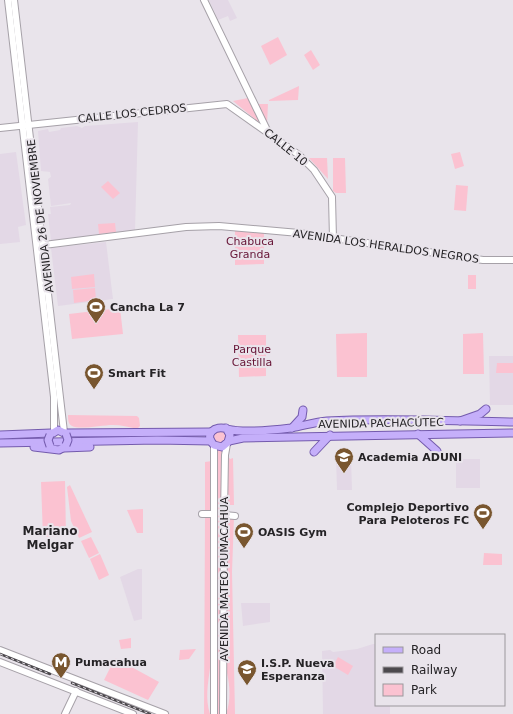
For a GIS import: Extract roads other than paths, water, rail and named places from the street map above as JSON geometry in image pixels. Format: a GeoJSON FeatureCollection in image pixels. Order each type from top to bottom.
{"type":"FeatureCollection","features":[{"type":"Feature","properties":{"kind":"main road","name":"AVENIDA 26 DE NOVIEMBRE"},"geometry":{"type":"LineString","coordinates":[[8,0],[44,245],[65,433]]}},
{"type":"Feature","properties":{"kind":"main road","name":"AVENIDA 26 DE NOVIEMBRE"},"geometry":{"type":"LineString","coordinates":[[14,0],[54,402],[52,433]]}},
{"type":"Feature","properties":{"kind":"main road"},"geometry":{"type":"LineString","coordinates":[[204,0],[267,131]]}},
{"type":"Feature","properties":{"kind":"main road","name":"CALLE LOS CEDROS"},"geometry":{"type":"LineString","coordinates":[[0,128],[224,104],[234,107]]}},
{"type":"Feature","properties":{"kind":"main road","name":"CALLE 10"},"geometry":{"type":"LineString","coordinates":[[234,107],[304,160],[325,184],[331,195],[333,239]]}},
{"type":"Feature","properties":{"kind":"main road","name":"AVENIDA LOS HERALDOS NEGROS"},"geometry":{"type":"LineString","coordinates":[[44,245],[186,227],[214,226],[299,233],[483,260],[513,260]]}},
{"type":"Feature","properties":{"kind":"main road"},"geometry":{"type":"LineString","coordinates":[[459,422],[480,414],[486,409]]}},
{"type":"Feature","properties":{"kind":"main road"},"geometry":{"type":"LineString","coordinates":[[291,428],[302,418],[303,410]]}},
{"type":"Feature","properties":{"kind":"main road","name":"AVENIDA PACHACÚTEC"},"geometry":{"type":"LineString","coordinates":[[226,428],[242,430],[291,428],[328,421],[513,422]]}},
{"type":"Feature","properties":{"kind":"main road"},"geometry":{"type":"LineString","coordinates":[[0,439],[199,436],[212,439],[220,447],[228,442],[230,433],[226,428],[218,427],[212,439]]}},
{"type":"Feature","properties":{"kind":"main road"},"geometry":{"type":"LineString","coordinates":[[0,434],[52,433],[58,430],[65,433],[212,439]]}},
{"type":"Feature","properties":{"kind":"main road"},"geometry":{"type":"LineString","coordinates":[[52,433],[48,440],[52,447]]}},
{"type":"Feature","properties":{"kind":"main road"},"geometry":{"type":"LineString","coordinates":[[65,433],[68,440],[65,447]]}},
{"type":"Feature","properties":{"kind":"main road","name":"AVENIDA PACHACÚTEC"},"geometry":{"type":"LineString","coordinates":[[228,442],[243,438],[330,435],[513,433]]}},
{"type":"Feature","properties":{"kind":"main road"},"geometry":{"type":"LineString","coordinates":[[418,434],[436,451]]}},
{"type":"Feature","properties":{"kind":"main road"},"geometry":{"type":"LineString","coordinates":[[314,452],[330,435]]}},
{"type":"Feature","properties":{"kind":"main road"},"geometry":{"type":"LineString","coordinates":[[0,443],[212,439]]}},
{"type":"Feature","properties":{"kind":"main road"},"geometry":{"type":"LineString","coordinates":[[0,447],[52,447],[59,450],[65,447],[212,439]]}},
{"type":"Feature","properties":{"kind":"main road","name":"AVENIDA MATEO PUMACAHUA"},"geometry":{"type":"LineString","coordinates":[[212,439],[214,714]]}},
{"type":"Feature","properties":{"kind":"main road","name":"AVENIDA MATEO PUMACAHUA"},"geometry":{"type":"LineString","coordinates":[[223,714],[225,455],[228,442]]}},
{"type":"Feature","properties":{"kind":"main road"},"geometry":{"type":"LineString","coordinates":[[202,514],[213,514]]}},
{"type":"Feature","properties":{"kind":"main road"},"geometry":{"type":"LineString","coordinates":[[224,515],[235,516]]}},
{"type":"Feature","properties":{"kind":"main road"},"geometry":{"type":"LineString","coordinates":[[0,650],[164,714]]}},
{"type":"Feature","properties":{"kind":"main road"},"geometry":{"type":"LineString","coordinates":[[213,651],[224,651]]}},
{"type":"Feature","properties":{"kind":"main road"},"geometry":{"type":"LineString","coordinates":[[0,662],[134,714]]}},
{"type":"Feature","properties":{"kind":"main road"},"geometry":{"type":"LineString","coordinates":[[65,714],[76,691]]}},
{"type":"Feature","properties":{"kind":"railway"},"geometry":{"type":"LineString","coordinates":[[0,654],[50,674]]}},
{"type":"Feature","properties":{"kind":"railway"},"geometry":{"type":"LineString","coordinates":[[72,683],[150,714]]}},
{"type":"Feature","properties":{"kind":"place","name":"Cancha La 7"},"geometry":{"type":"Point","coordinates":[96,324]}},
{"type":"Feature","properties":{"kind":"place","name":"Smart Fit"},"geometry":{"type":"Point","coordinates":[94,390]}},
{"type":"Feature","properties":{"kind":"place","name":"Academia ADUNI"},"geometry":{"type":"Point","coordinates":[344,474]}},
{"type":"Feature","properties":{"kind":"place","name":"Complejo Deportivo Para Peloteros FC"},"geometry":{"type":"Point","coordinates":[483,530]}},
{"type":"Feature","properties":{"kind":"place","name":"OASIS Gym"},"geometry":{"type":"Point","coordinates":[244,549]}},
{"type":"Feature","properties":{"kind":"place","name":"Pumacahua"},"geometry":{"type":"Point","coordinates":[61,679]}},
{"type":"Feature","properties":{"kind":"place","name":"I.S.P. Nueva Esperanza"},"geometry":{"type":"Point","coordinates":[247,686]}},
{"type":"Feature","properties":{"kind":"district","name":"Mariano Melgar"},"geometry":{"type":"Point","coordinates":[50,538]}},
{"type":"Feature","properties":{"kind":"park label","name":"Chabuca Granda"},"geometry":{"type":"Point","coordinates":[250,247]}},
{"type":"Feature","properties":{"kind":"park label","name":"Parque Castilla"},"geometry":{"type":"Point","coordinates":[252,355]}}]}
